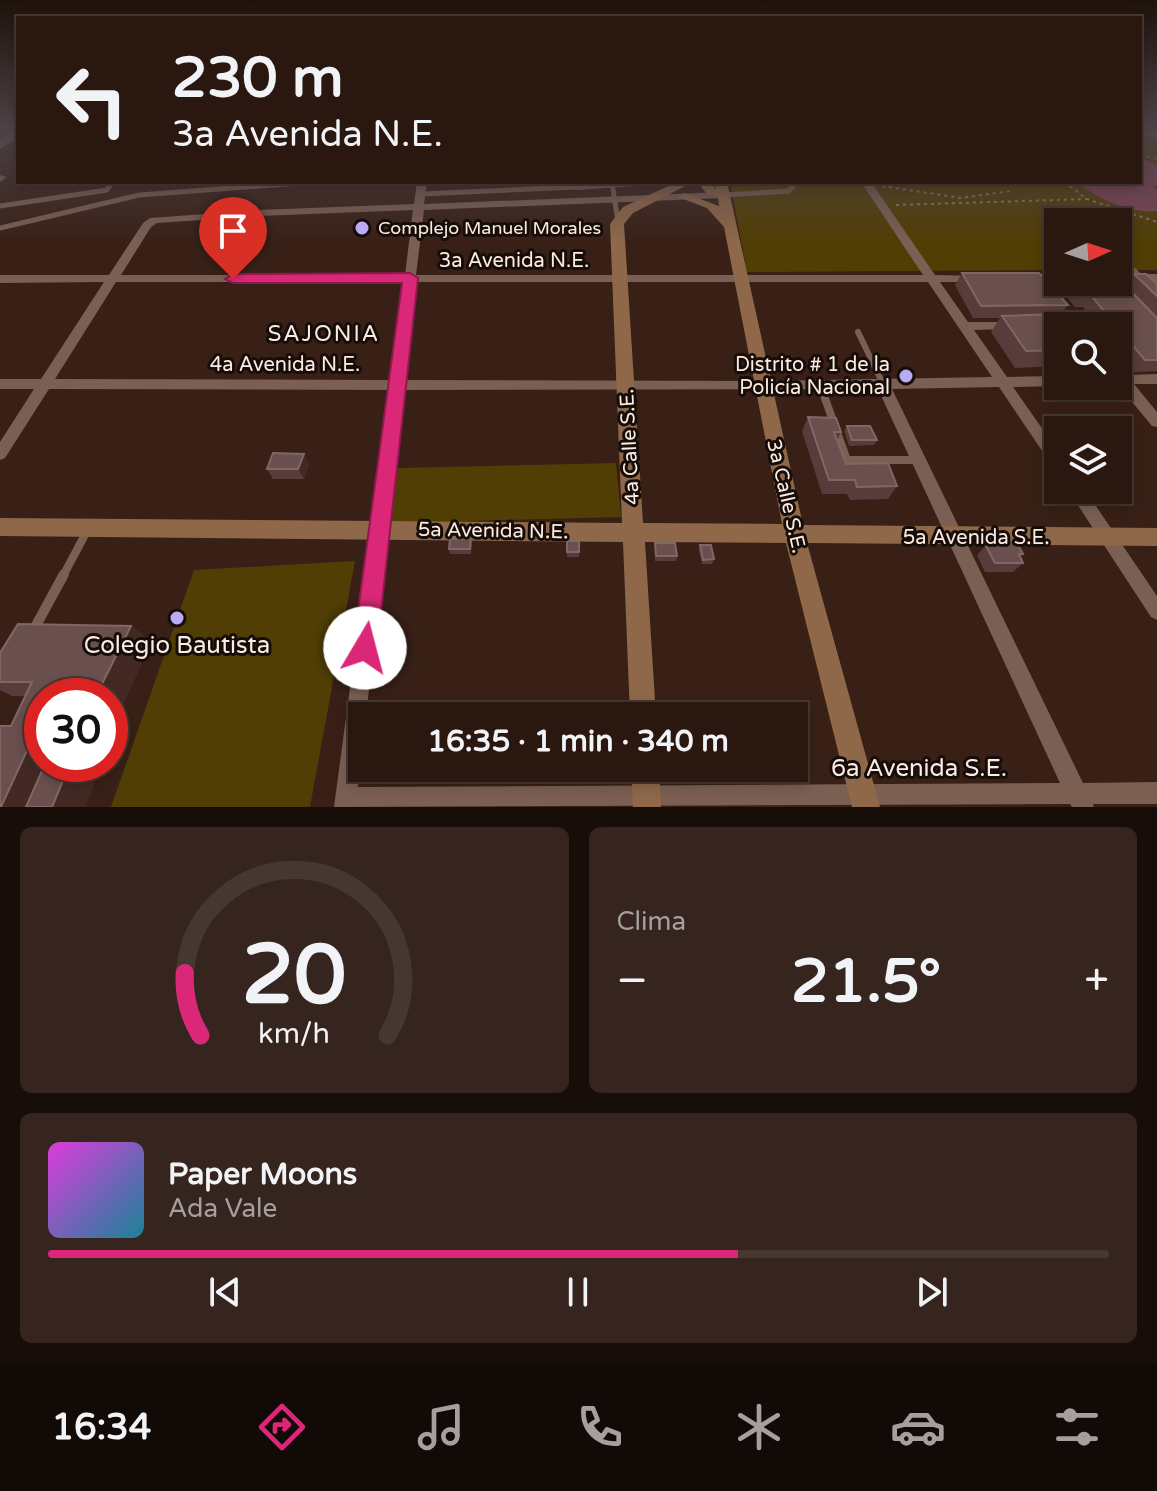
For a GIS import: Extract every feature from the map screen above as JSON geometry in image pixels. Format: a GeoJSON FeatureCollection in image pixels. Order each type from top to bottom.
{"type":"FeatureCollection","features":[{"type":"Feature","properties":{"kind":"street"},"geometry":{"type":"LineString","coordinates":[[345,802],[422,184]]}},
{"type":"Feature","properties":{"kind":"street"},"geometry":{"type":"LineString","coordinates":[[578,185],[612,184]]}},
{"type":"Feature","properties":{"kind":"street"},"geometry":{"type":"LineString","coordinates":[[618,222],[628,210],[684,184]]}},
{"type":"Feature","properties":{"kind":"street"},"geometry":{"type":"LineString","coordinates":[[705,184],[714,193],[722,188]]}},
{"type":"Feature","properties":{"kind":"street"},"geometry":{"type":"LineString","coordinates":[[868,184],[1044,442]]}},
{"type":"Feature","properties":{"kind":"street"},"geometry":{"type":"LineString","coordinates":[[0,454],[147,225],[154,220],[420,207],[540,196],[684,197],[722,188]]}},
{"type":"Feature","properties":{"kind":"street","name":"3a Calle S.E."},"geometry":{"type":"LineString","coordinates":[[722,188],[794,533],[864,801]]}},
{"type":"Feature","properties":{"kind":"street"},"geometry":{"type":"LineString","coordinates":[[684,197],[712,205],[730,226]]}},
{"type":"Feature","properties":{"kind":"street","name":"4a Calle S.E."},"geometry":{"type":"LineString","coordinates":[[618,222],[642,702]]}},
{"type":"Feature","properties":{"kind":"street","name":"3a Avenida N.E."},"geometry":{"type":"LineString","coordinates":[[0,279],[993,278]]}},
{"type":"Feature","properties":{"kind":"street"},"geometry":{"type":"LineString","coordinates":[[1007,278],[1044,278]]}},
{"type":"Feature","properties":{"kind":"street"},"geometry":{"type":"LineString","coordinates":[[1037,278],[1044,286]]}},
{"type":"Feature","properties":{"kind":"street"},"geometry":{"type":"LineString","coordinates":[[1132,278],[1157,278]]}},
{"type":"Feature","properties":{"kind":"street"},"geometry":{"type":"LineString","coordinates":[[1141,278],[1157,294]]}},
{"type":"Feature","properties":{"kind":"street"},"geometry":{"type":"LineString","coordinates":[[965,326],[1028,325]]}},
{"type":"Feature","properties":{"kind":"street"},"geometry":{"type":"LineString","coordinates":[[1132,378],[1157,379]]}},
{"type":"Feature","properties":{"kind":"street","name":"4a Avenida N.E."},"geometry":{"type":"LineString","coordinates":[[0,384],[762,386],[1044,381]]}},
{"type":"Feature","properties":{"kind":"street"},"geometry":{"type":"LineString","coordinates":[[883,384],[1079,800]]}},
{"type":"Feature","properties":{"kind":"street"},"geometry":{"type":"LineString","coordinates":[[1132,393],[1157,422]]}},
{"type":"Feature","properties":{"kind":"street"},"geometry":{"type":"LineString","coordinates":[[1086,504],[1157,611]]}},
{"type":"Feature","properties":{"kind":"street","name":"5a Avenida N.E."},"geometry":{"type":"LineString","coordinates":[[0,527],[794,533]]}},
{"type":"Feature","properties":{"kind":"street","name":"5a Avenida S.E."},"geometry":{"type":"LineString","coordinates":[[794,533],[955,538],[1157,537]]}},
{"type":"Feature","properties":{"kind":"street","name":"6a Avenida S.E."},"geometry":{"type":"LineString","coordinates":[[345,802],[646,790],[864,801],[1079,800],[1157,793]]}},
{"type":"Feature","properties":{"kind":"lane"},"geometry":{"type":"LineString","coordinates":[[0,206],[107,190],[111,184]]}},
{"type":"Feature","properties":{"kind":"lane"},"geometry":{"type":"LineString","coordinates":[[0,228],[139,195],[276,184]]}},
{"type":"Feature","properties":{"kind":"lane"},"geometry":{"type":"LineString","coordinates":[[540,184],[540,196]]}},
{"type":"Feature","properties":{"kind":"lane"},"geometry":{"type":"LineString","coordinates":[[612,184],[618,222]]}},
{"type":"Feature","properties":{"kind":"lane"},"geometry":{"type":"LineString","coordinates":[[757,184],[762,193]]}},
{"type":"Feature","properties":{"kind":"lane"},"geometry":{"type":"LineString","coordinates":[[722,188],[762,193],[790,190],[791,184]]}},
{"type":"Feature","properties":{"kind":"lane"},"geometry":{"type":"LineString","coordinates":[[421,194],[540,196],[578,185]]}},
{"type":"Feature","properties":{"kind":"lane"},"geometry":{"type":"LineString","coordinates":[[1132,269],[1141,278]]}},
{"type":"Feature","properties":{"kind":"lane"},"geometry":{"type":"LineString","coordinates":[[858,332],[883,384]]}},
{"type":"Feature","properties":{"kind":"lane"},"geometry":{"type":"LineString","coordinates":[[820,385],[847,460],[919,460]]}},
{"type":"Feature","properties":{"kind":"lane"},"geometry":{"type":"LineString","coordinates":[[29,640],[89,528]]}},
{"type":"Feature","properties":{"kind":"path"},"geometry":{"type":"LineString","coordinates":[[868,184],[961,198],[1011,191]]}},
{"type":"Feature","properties":{"kind":"path"},"geometry":{"type":"LineString","coordinates":[[1067,184],[1087,199],[1157,222]]}},
{"type":"Feature","properties":{"kind":"path"},"geometry":{"type":"LineString","coordinates":[[883,205],[1087,199]]}},
{"type":"Feature","properties":{"kind":"shaded area"},"geometry":{"type":"Polygon","coordinates":[[[1142,168],[1157,168],[1157,270],[1132,270],[1132,208],[1044,208],[1044,270],[747,272],[730,184],[1142,184],[1142,168]]]}},
{"type":"Feature","properties":{"kind":"shaded area"},"geometry":{"type":"Polygon","coordinates":[[[1142,168],[1157,168],[1157,185],[1153,187],[1157,190],[1157,211],[1114,204],[1079,184],[1142,184],[1142,168]]]}},
{"type":"Feature","properties":{"kind":"shaded area"},"geometry":{"type":"Polygon","coordinates":[[[616,463],[621,517],[387,523],[398,468],[616,463]]]}},
{"type":"Feature","properties":{"kind":"shaded area"},"geometry":{"type":"Polygon","coordinates":[[[355,561],[310,807],[111,807],[120,782],[128,782],[128,758],[194,570],[355,561]]]}},
{"type":"Feature","properties":{"kind":"building"},"geometry":{"type":"Polygon","coordinates":[[[962,273],[1039,273],[1044,279],[1044,296],[1060,296],[1068,305],[981,306],[962,273]]]}},
{"type":"Feature","properties":{"kind":"building"},"geometry":{"type":"Polygon","coordinates":[[[1134,274],[1146,274],[1157,284],[1157,296],[1134,274]]]}},
{"type":"Feature","properties":{"kind":"building"},"geometry":{"type":"Polygon","coordinates":[[[1132,292],[1157,318],[1157,360],[1145,360],[1132,345],[1132,312],[1105,312],[1092,296],[1132,296],[1132,292]]]}},
{"type":"Feature","properties":{"kind":"building"},"geometry":{"type":"Polygon","coordinates":[[[1044,314],[1044,350],[1026,351],[1002,316],[1044,314]]]}},
{"type":"Feature","properties":{"kind":"building"},"geometry":{"type":"Polygon","coordinates":[[[808,417],[836,418],[841,432],[834,432],[846,464],[888,463],[897,486],[857,487],[855,480],[829,480],[808,417]]]}},
{"type":"Feature","properties":{"kind":"building"},"geometry":{"type":"Polygon","coordinates":[[[847,426],[870,426],[877,440],[852,440],[847,426]]]}},
{"type":"Feature","properties":{"kind":"building"},"geometry":{"type":"Polygon","coordinates":[[[273,453],[304,454],[298,469],[267,469],[273,453]]]}},
{"type":"Feature","properties":{"kind":"building"},"geometry":{"type":"Polygon","coordinates":[[[450,539],[471,539],[470,549],[449,549],[450,539]]]}},
{"type":"Feature","properties":{"kind":"building"},"geometry":{"type":"Polygon","coordinates":[[[567,541],[579,541],[579,552],[567,552],[567,541]]]}},
{"type":"Feature","properties":{"kind":"building"},"geometry":{"type":"Polygon","coordinates":[[[990,541],[1016,541],[1023,554],[1019,554],[1023,563],[995,563],[986,546],[992,546],[990,541]]]}},
{"type":"Feature","properties":{"kind":"building"},"geometry":{"type":"Polygon","coordinates":[[[655,543],[675,543],[677,556],[656,556],[655,543]]]}},
{"type":"Feature","properties":{"kind":"building"},"geometry":{"type":"Polygon","coordinates":[[[700,545],[711,545],[714,559],[703,560],[700,545]]]}},
{"type":"Feature","properties":{"kind":"building"},"geometry":{"type":"Polygon","coordinates":[[[18,624],[131,626],[105,678],[24,678],[24,682],[0,682],[0,653],[18,624]]]}},
{"type":"Feature","properties":{"kind":"building"},"geometry":{"type":"Polygon","coordinates":[[[24,699],[24,757],[0,807],[0,726],[11,726],[24,699]]]}},
{"type":"Feature","properties":{"kind":"building"},"geometry":{"type":"Polygon","coordinates":[[[37,782],[62,782],[52,807],[26,807],[37,782]]]}},
{"type":"Feature","properties":{"kind":"place","name":"Complejo Manuel Morales"},"geometry":{"type":"Point","coordinates":[362,228]}},
{"type":"Feature","properties":{"kind":"place","name":"Distrito # 1 de la Policía Nacional"},"geometry":{"type":"Point","coordinates":[906,376]}},
{"type":"Feature","properties":{"kind":"place","name":"Colegio Bautista"},"geometry":{"type":"Point","coordinates":[177,618]}},
{"type":"Feature","properties":{"kind":"district","name":"SAJONIA"},"geometry":{"type":"Point","coordinates":[324,333]}},
{"type":"Feature","properties":{"kind":"route"},"geometry":{"type":"LineString","coordinates":[[233,279],[410,278],[365,648]]}}]}
